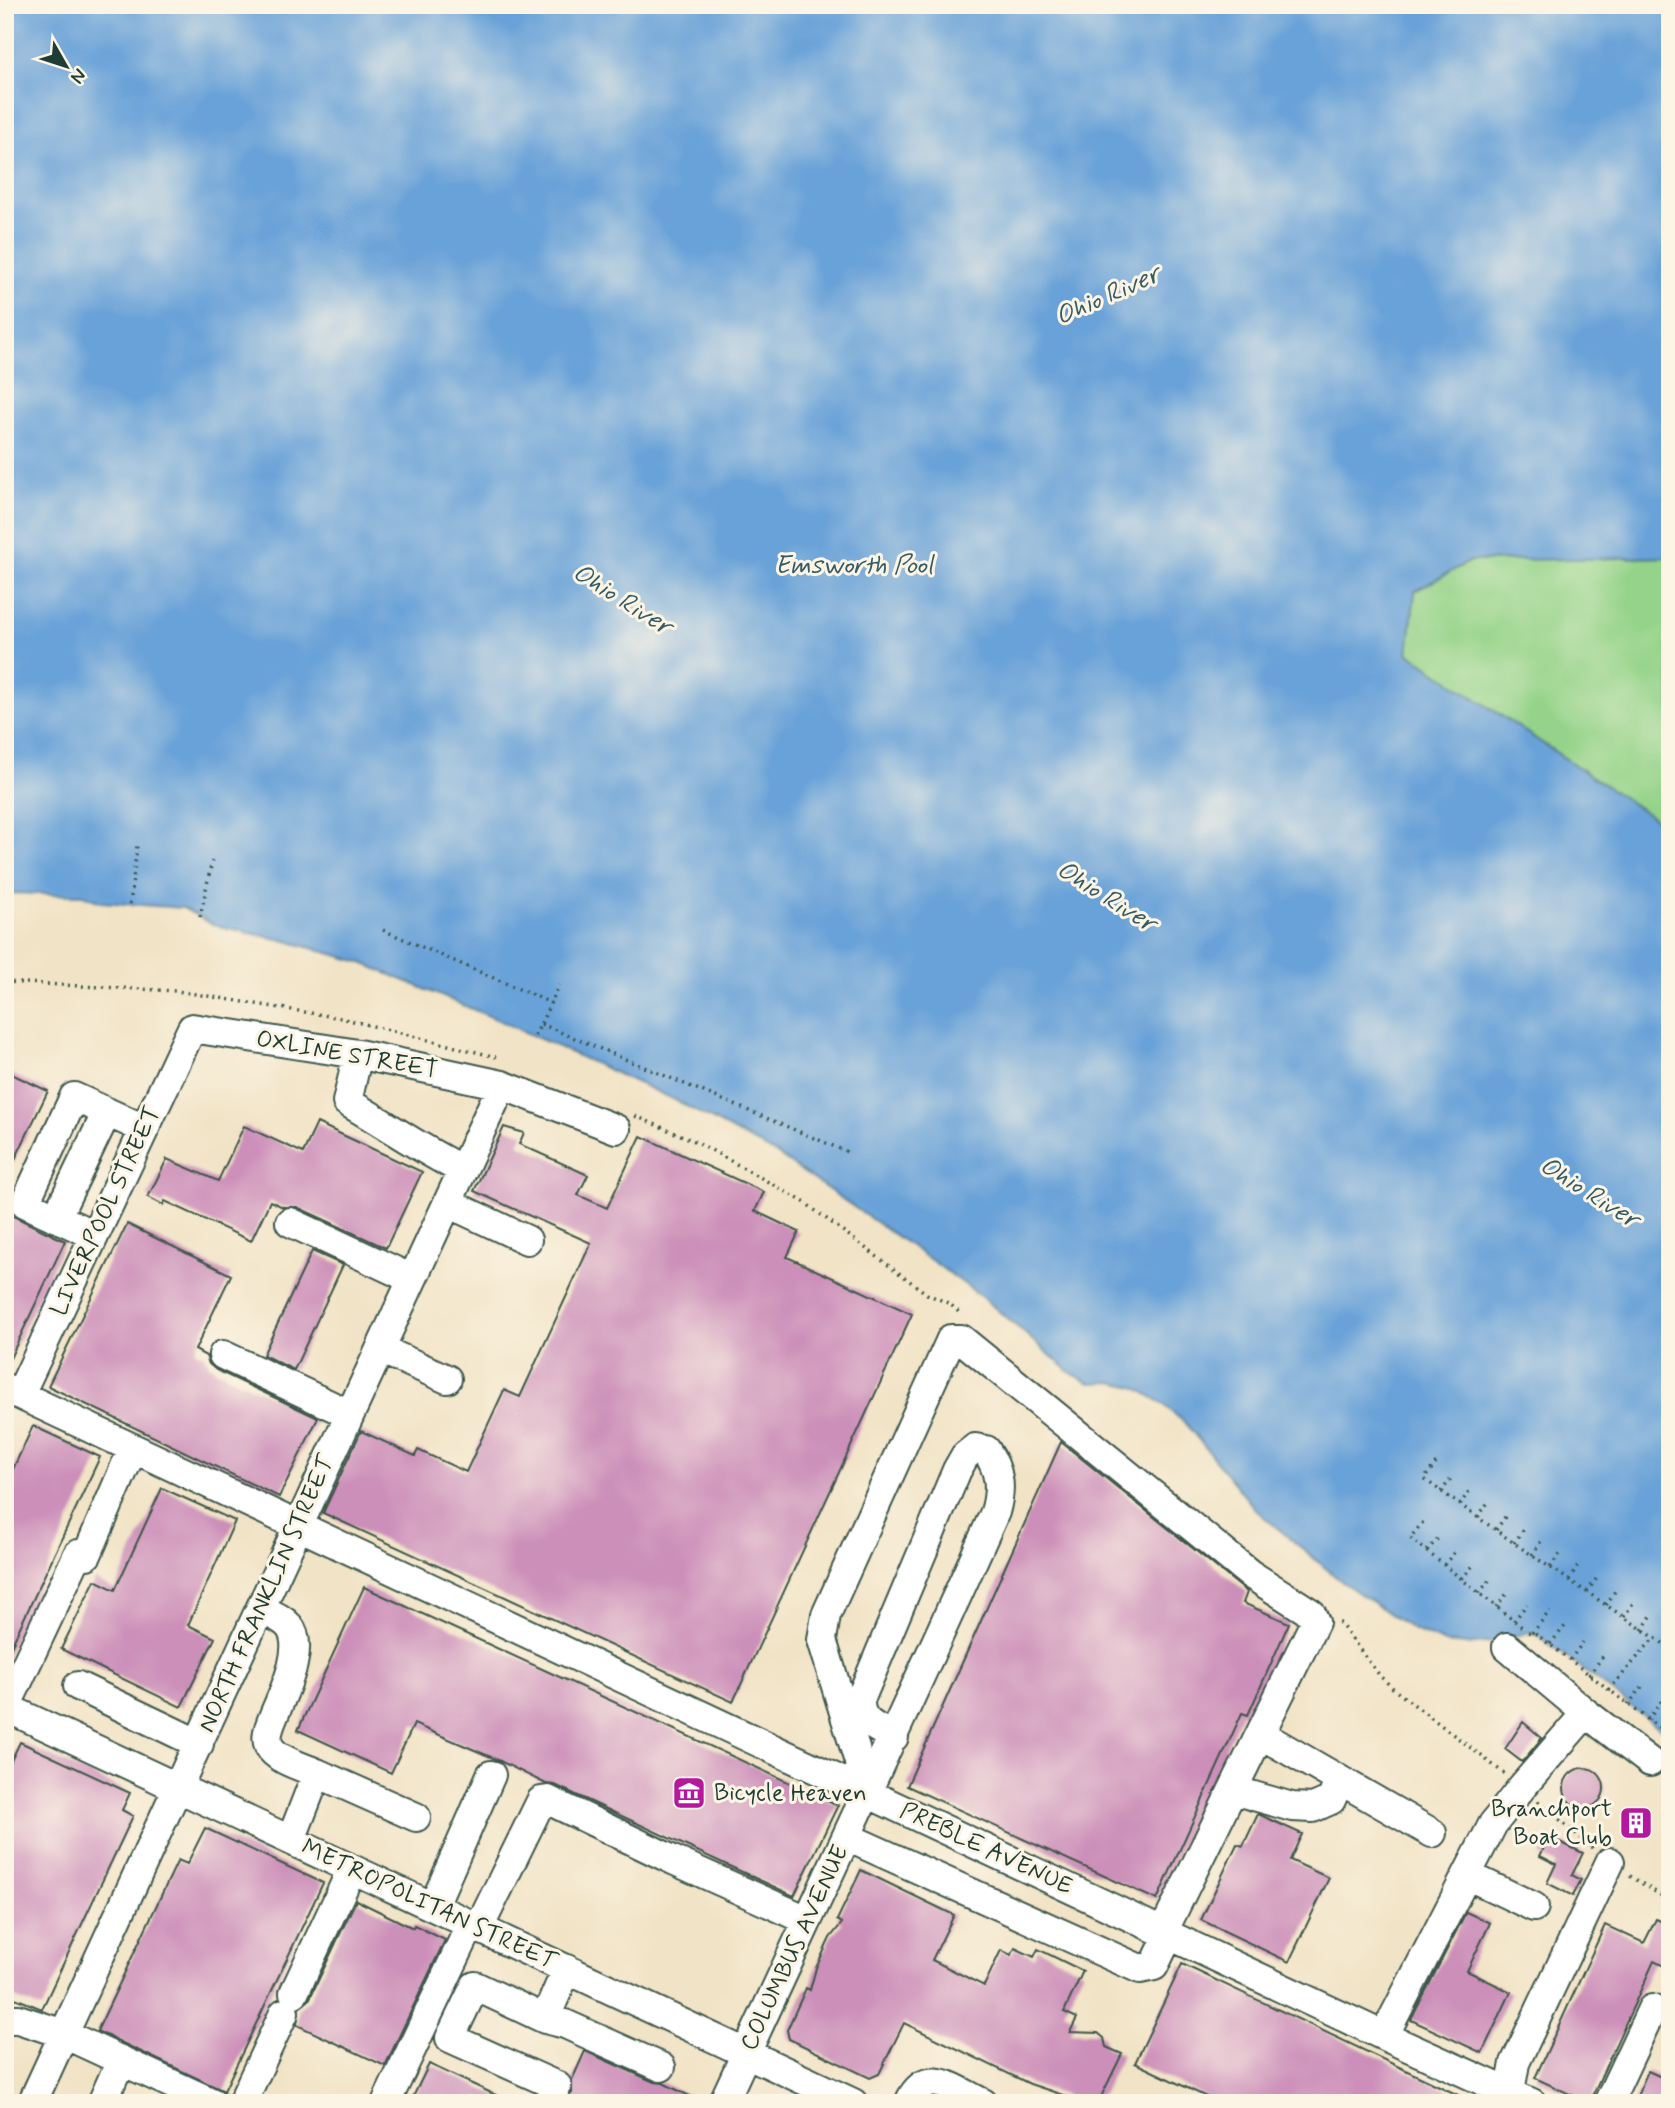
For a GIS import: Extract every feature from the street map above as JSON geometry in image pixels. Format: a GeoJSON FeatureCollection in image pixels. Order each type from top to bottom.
{"type":"FeatureCollection","features":[{"type":"Feature","properties":{"kind":"street","name":"OXLINE STREET"},"geometry":{"type":"LineString","coordinates":[[192,1028],[358,1054],[501,1072],[616,1129]]}},
{"type":"Feature","properties":{"kind":"street","name":"LIVERPOOL STREET"},"geometry":{"type":"LineString","coordinates":[[12,1391],[94,1235],[192,1028]]}},
{"type":"Feature","properties":{"kind":"street"},"geometry":{"type":"LineString","coordinates":[[358,1054],[347,1102],[403,1134],[439,1159],[463,1170]]}},
{"type":"Feature","properties":{"kind":"street","name":"NORTH FRANKLIN STREET"},"geometry":{"type":"LineString","coordinates":[[32,2103],[448,1203],[501,1072]]}},
{"type":"Feature","properties":{"kind":"street"},"geometry":{"type":"LineString","coordinates":[[94,1235],[25,1203],[74,1097],[144,1129]]}},
{"type":"Feature","properties":{"kind":"street"},"geometry":{"type":"LineString","coordinates":[[448,1203],[527,1240]]}},
{"type":"Feature","properties":{"kind":"street"},"geometry":{"type":"LineString","coordinates":[[290,1222],[412,1279]]}},
{"type":"Feature","properties":{"kind":"street"},"geometry":{"type":"LineString","coordinates":[[847,1837],[1140,1969],[1154,1966],[1166,1933],[1315,1622],[1311,1613],[1250,1574],[961,1339],[951,1339],[826,1615],[822,1640],[859,1762],[862,1791]]}},
{"type":"Feature","properties":{"kind":"street"},"geometry":{"type":"LineString","coordinates":[[380,1349],[447,1379]]}},
{"type":"Feature","properties":{"kind":"street"},"geometry":{"type":"LineString","coordinates":[[223,1355],[349,1414]]}},
{"type":"Feature","properties":{"kind":"street","name":"PREBLE AVENUE"},"geometry":{"type":"LineString","coordinates":[[12,1391],[1516,2099]]}},
{"type":"Feature","properties":{"kind":"street"},"geometry":{"type":"LineString","coordinates":[[6,1707],[78,1554],[87,1555],[134,1448]]}},
{"type":"Feature","properties":{"kind":"street","name":"COLUMBUS AVENUE"},"geometry":{"type":"LineString","coordinates":[[723,2103],[847,1837],[862,1791],[894,1737],[998,1504],[1000,1481],[994,1462],[986,1450],[975,1448],[965,1455],[957,1470],[860,1700],[860,1711],[865,1721],[894,1737]]}},
{"type":"Feature","properties":{"kind":"street"},"geometry":{"type":"LineString","coordinates":[[261,1609],[280,1618],[290,1628],[296,1640],[288,1680],[267,1735],[269,1746],[277,1754],[416,1817]]}},
{"type":"Feature","properties":{"kind":"street"},"geometry":{"type":"LineString","coordinates":[[1511,1634],[1586,1713],[1650,1762]]}},
{"type":"Feature","properties":{"kind":"street"},"geometry":{"type":"LineString","coordinates":[[78,1686],[199,1744]]}},
{"type":"Feature","properties":{"kind":"street","name":"METROPOLITAN STREET"},"geometry":{"type":"LineString","coordinates":[[6,1707],[853,2103]]}},
{"type":"Feature","properties":{"kind":"street"},"geometry":{"type":"LineString","coordinates":[[1376,2032],[1467,1875],[1493,1824],[1586,1713]]}},
{"type":"Feature","properties":{"kind":"street"},"geometry":{"type":"LineString","coordinates":[[1261,1734],[1432,1833]]}},
{"type":"Feature","properties":{"kind":"street"},"geometry":{"type":"LineString","coordinates":[[291,1840],[317,1773]]}},
{"type":"Feature","properties":{"kind":"street"},"geometry":{"type":"LineString","coordinates":[[433,1907],[491,1775]]}},
{"type":"Feature","properties":{"kind":"street"},"geometry":{"type":"LineString","coordinates":[[1233,1790],[1292,1807],[1313,1808],[1331,1800],[1340,1780]]}},
{"type":"Feature","properties":{"kind":"street"},"geometry":{"type":"LineString","coordinates":[[386,2103],[541,1801],[548,1800],[807,1920]]}},
{"type":"Feature","properties":{"kind":"street"},"geometry":{"type":"LineString","coordinates":[[1516,2099],[1514,2063],[1610,1862]]}},
{"type":"Feature","properties":{"kind":"street"},"geometry":{"type":"LineString","coordinates":[[242,2103],[352,1869]]}},
{"type":"Feature","properties":{"kind":"street"},"geometry":{"type":"LineString","coordinates":[[1467,1875],[1534,1907]]}},
{"type":"Feature","properties":{"kind":"street"},"geometry":{"type":"LineString","coordinates":[[544,2019],[567,1969]]}},
{"type":"Feature","properties":{"kind":"street"},"geometry":{"type":"LineString","coordinates":[[557,2086],[450,2038],[475,1986],[544,2019],[565,2024],[661,2067]]}},
{"type":"Feature","properties":{"kind":"street"},"geometry":{"type":"LineString","coordinates":[[1608,2103],[1652,2009]]}},
{"type":"Feature","properties":{"kind":"street"},"geometry":{"type":"LineString","coordinates":[[5,2019],[18,2019],[64,2035],[213,2103]]}},
{"type":"Feature","properties":{"kind":"street"},"geometry":{"type":"LineString","coordinates":[[102,2103],[121,2060]]}},
{"type":"Feature","properties":{"kind":"street"},"geometry":{"type":"LineString","coordinates":[[909,2103],[922,2083],[934,2080],[983,2103]]}},
{"type":"Feature","properties":{"kind":"path"},"geometry":{"type":"LineString","coordinates":[[130,904],[137,846]]}},
{"type":"Feature","properties":{"kind":"path"},"geometry":{"type":"LineString","coordinates":[[200,917],[212,861]]}},
{"type":"Feature","properties":{"kind":"path"},"geometry":{"type":"LineString","coordinates":[[383,930],[551,1003]]}},
{"type":"Feature","properties":{"kind":"path"},"geometry":{"type":"LineString","coordinates":[[5,982],[177,991],[341,1018],[501,1072]]}},
{"type":"Feature","properties":{"kind":"path"},"geometry":{"type":"LineString","coordinates":[[535,1036],[559,985]]}},
{"type":"Feature","properties":{"kind":"path"},"geometry":{"type":"LineString","coordinates":[[541,1024],[850,1153]]}},
{"type":"Feature","properties":{"kind":"path"},"geometry":{"type":"LineString","coordinates":[[1436,1463],[1424,1479],[1670,1648]]}},
{"type":"Feature","properties":{"kind":"path"},"geometry":{"type":"LineString","coordinates":[[1441,1492],[1453,1476]]}},
{"type":"Feature","properties":{"kind":"path"},"geometry":{"type":"LineString","coordinates":[[1460,1505],[1471,1488]]}},
{"type":"Feature","properties":{"kind":"path"},"geometry":{"type":"LineString","coordinates":[[1478,1517],[1489,1501]]}},
{"type":"Feature","properties":{"kind":"path"},"geometry":{"type":"LineString","coordinates":[[1496,1530],[1507,1514]]}},
{"type":"Feature","properties":{"kind":"path"},"geometry":{"type":"LineString","coordinates":[[1423,1522],[1410,1538],[1496,1607],[1511,1634]]}},
{"type":"Feature","properties":{"kind":"path"},"geometry":{"type":"LineString","coordinates":[[1514,1543],[1525,1526]]}},
{"type":"Feature","properties":{"kind":"path"},"geometry":{"type":"LineString","coordinates":[[1427,1551],[1440,1536]]}},
{"type":"Feature","properties":{"kind":"path"},"geometry":{"type":"LineString","coordinates":[[1532,1555],[1543,1538]]}},
{"type":"Feature","properties":{"kind":"path"},"geometry":{"type":"LineString","coordinates":[[1444,1565],[1457,1549]]}},
{"type":"Feature","properties":{"kind":"path"},"geometry":{"type":"LineString","coordinates":[[1550,1567],[1562,1551]]}},
{"type":"Feature","properties":{"kind":"path"},"geometry":{"type":"LineString","coordinates":[[1462,1579],[1475,1563]]}},
{"type":"Feature","properties":{"kind":"path"},"geometry":{"type":"LineString","coordinates":[[1569,1580],[1580,1563]]}},
{"type":"Feature","properties":{"kind":"path"},"geometry":{"type":"LineString","coordinates":[[1587,1592],[1599,1575]]}},
{"type":"Feature","properties":{"kind":"path"},"geometry":{"type":"LineString","coordinates":[[1479,1593],[1492,1577]]}},
{"type":"Feature","properties":{"kind":"path"},"geometry":{"type":"LineString","coordinates":[[1605,1605],[1616,1588]]}},
{"type":"Feature","properties":{"kind":"path"},"geometry":{"type":"LineString","coordinates":[[1496,1607],[1509,1591]]}},
{"type":"Feature","properties":{"kind":"path"},"geometry":{"type":"LineString","coordinates":[[1624,1617],[1635,1600]]}},
{"type":"Feature","properties":{"kind":"path"},"geometry":{"type":"LineString","coordinates":[[1511,1634],[1527,1604]]}},
{"type":"Feature","properties":{"kind":"path"},"geometry":{"type":"LineString","coordinates":[[1532,1633],[1549,1611]]}},
{"type":"Feature","properties":{"kind":"path"},"geometry":{"type":"LineString","coordinates":[[1642,1630],[1653,1613]]}},
{"type":"Feature","properties":{"kind":"path"},"geometry":{"type":"LineString","coordinates":[[1550,1644],[1566,1625]]}},
{"type":"Feature","properties":{"kind":"path"},"geometry":{"type":"LineString","coordinates":[[1511,1634],[1532,1633],[1550,1644],[1670,1736]]}},
{"type":"Feature","properties":{"kind":"path"},"geometry":{"type":"LineString","coordinates":[[1609,1690],[1654,1638]]}},
{"type":"Feature","properties":{"kind":"path"},"geometry":{"type":"LineString","coordinates":[[1570,1660],[1583,1642]]}},
{"type":"Feature","properties":{"kind":"path"},"geometry":{"type":"LineString","coordinates":[[1589,1675],[1604,1655]]}},
{"type":"Feature","properties":{"kind":"path"},"geometry":{"type":"LineString","coordinates":[[1628,1705],[1644,1684]]}},
{"type":"Feature","properties":{"kind":"path"},"geometry":{"type":"LineString","coordinates":[[1648,1720],[1662,1700]]}},
{"type":"Feature","properties":{"kind":"green space"},"geometry":{"type":"Polygon","coordinates":[[[1670,557],[1670,829],[1408,653],[1415,591],[1470,561],[1670,557]]]}},
{"type":"Feature","properties":{"kind":"water","name":"Emsworth Pool"},"geometry":{"type":"Polygon","coordinates":[[[5,5],[1670,5],[1670,557],[1470,561],[1415,591],[1408,653],[1670,829],[1670,1736],[1536,1634],[1529,1632],[1499,1641],[1467,1645],[1445,1643],[1412,1629],[1341,1581],[1256,1510],[1186,1424],[1162,1403],[1135,1387],[1111,1382],[1090,1383],[1071,1373],[981,1296],[928,1258],[775,1153],[671,1098],[496,1019],[360,962],[287,941],[214,925],[183,908],[101,902],[83,895],[5,893],[5,5]]]}},
{"type":"Feature","properties":{"kind":"building"},"geometry":{"type":"Polygon","coordinates":[[[5,1071],[48,1091],[5,1180],[5,1071]]]}},
{"type":"Feature","properties":{"kind":"building"},"geometry":{"type":"Polygon","coordinates":[[[317,1123],[422,1172],[386,1248],[297,1207],[283,1207],[270,1201],[251,1241],[165,1201],[163,1205],[148,1197],[167,1159],[218,1181],[244,1126],[303,1153],[317,1123]]]}},
{"type":"Feature","properties":{"kind":"building"},"geometry":{"type":"Polygon","coordinates":[[[504,1127],[524,1133],[519,1144],[588,1175],[578,1195],[607,1208],[641,1136],[764,1192],[755,1211],[799,1232],[787,1257],[912,1314],[733,1702],[323,1513],[361,1431],[415,1456],[418,1450],[466,1472],[504,1390],[520,1397],[591,1243],[474,1191],[504,1127]]]}},
{"type":"Feature","properties":{"kind":"building"},"geometry":{"type":"Polygon","coordinates":[[[5,1212],[65,1241],[5,1369],[5,1212]]]}},
{"type":"Feature","properties":{"kind":"building"},"geometry":{"type":"Polygon","coordinates":[[[127,1224],[231,1275],[195,1350],[206,1356],[209,1364],[216,1370],[318,1418],[279,1497],[48,1386],[127,1224]]]}},
{"type":"Feature","properties":{"kind":"building"},"geometry":{"type":"Polygon","coordinates":[[[312,1251],[343,1265],[294,1370],[263,1355],[312,1251]]]}},
{"type":"Feature","properties":{"kind":"building"},"geometry":{"type":"Polygon","coordinates":[[[33,1426],[100,1457],[5,1659],[5,1486],[33,1426]]]}},
{"type":"Feature","properties":{"kind":"building"},"geometry":{"type":"Polygon","coordinates":[[[1061,1442],[1247,1592],[1243,1603],[1289,1623],[1248,1715],[1242,1713],[1157,1900],[907,1786],[1061,1442]]]}},
{"type":"Feature","properties":{"kind":"building"},"geometry":{"type":"Polygon","coordinates":[[[162,1488],[235,1521],[188,1625],[215,1638],[181,1707],[61,1649],[95,1580],[115,1590],[162,1488]]]}},
{"type":"Feature","properties":{"kind":"building"},"geometry":{"type":"Polygon","coordinates":[[[364,1587],[838,1805],[794,1896],[555,1785],[546,1784],[414,1724],[391,1773],[298,1730],[364,1587]]]}},
{"type":"Feature","properties":{"kind":"building"},"geometry":{"type":"Polygon","coordinates":[[[1523,1722],[1542,1738],[1522,1762],[1505,1749],[1523,1722]]]}},
{"type":"Feature","properties":{"kind":"building"},"geometry":{"type":"Polygon","coordinates":[[[20,1742],[130,1793],[122,1810],[133,1816],[42,2009],[5,1994],[5,1773],[20,1742]]]}},
{"type":"Feature","properties":{"kind":"building"},"geometry":{"type":"Polygon","coordinates":[[[1584,1768],[1592,1769],[1598,1774],[1603,1780],[1603,1796],[1598,1802],[1592,1807],[1584,1808],[1576,1807],[1570,1802],[1565,1796],[1564,1788],[1565,1780],[1570,1774],[1576,1769],[1584,1768]]]}},
{"type":"Feature","properties":{"kind":"building"},"geometry":{"type":"Polygon","coordinates":[[[1258,1814],[1302,1834],[1290,1860],[1329,1878],[1289,1962],[1201,1920],[1237,1844],[1243,1846],[1258,1814]]]}},
{"type":"Feature","properties":{"kind":"building"},"geometry":{"type":"Polygon","coordinates":[[[205,1828],[323,1883],[224,2091],[97,2031],[178,1860],[187,1864],[205,1828]]]}},
{"type":"Feature","properties":{"kind":"building"},"geometry":{"type":"Polygon","coordinates":[[[1549,1837],[1583,1853],[1572,1875],[1581,1880],[1573,1896],[1547,1883],[1556,1864],[1540,1856],[1549,1837]]]}},
{"type":"Feature","properties":{"kind":"building"},"geometry":{"type":"Polygon","coordinates":[[[861,1870],[954,1915],[932,1960],[984,1986],[1001,1950],[1011,1955],[1015,1948],[1034,1957],[1038,1949],[1083,1971],[1064,2012],[1077,2018],[1070,2032],[1098,2033],[1104,2038],[1106,2047],[1122,2054],[1098,2103],[1087,2103],[1030,2084],[904,2023],[879,2074],[870,2078],[789,2039],[787,2030],[806,1988],[810,1990],[816,1968],[830,1938],[842,1923],[837,1920],[861,1870]]]}},
{"type":"Feature","properties":{"kind":"building"},"geometry":{"type":"Polygon","coordinates":[[[356,1900],[413,1928],[414,1925],[445,1940],[385,2066],[297,2025],[299,2008],[309,2000],[356,1900]]]}},
{"type":"Feature","properties":{"kind":"building"},"geometry":{"type":"Polygon","coordinates":[[[1466,1912],[1490,1923],[1467,1971],[1511,1992],[1482,2053],[1411,2020],[1466,1912]]]}},
{"type":"Feature","properties":{"kind":"building"},"geometry":{"type":"Polygon","coordinates":[[[1656,1919],[1670,1925],[1670,1969],[1654,1961],[1589,2103],[1535,2078],[1605,1925],[1644,1943],[1656,1919]]]}},
{"type":"Feature","properties":{"kind":"building"},"geometry":{"type":"Polygon","coordinates":[[[1182,1964],[1475,2103],[1219,2103],[1135,2063],[1182,1964]]]}},
{"type":"Feature","properties":{"kind":"building"},"geometry":{"type":"Polygon","coordinates":[[[585,2051],[704,2103],[561,2103],[572,2093],[572,2080],[585,2051]]]}},
{"type":"Feature","properties":{"kind":"building"},"geometry":{"type":"Polygon","coordinates":[[[429,2064],[513,2103],[410,2103],[429,2064]]]}},
{"type":"Feature","properties":{"kind":"building"},"geometry":{"type":"Polygon","coordinates":[[[1648,2071],[1670,2081],[1670,2103],[1634,2103],[1648,2071]]]}},
{"type":"Feature","properties":{"kind":"place","name":"Bicycle Heaven"},"geometry":{"type":"Point","coordinates":[689,1793]}},
{"type":"Feature","properties":{"kind":"place","name":"Branchport Boat Club"},"geometry":{"type":"Point","coordinates":[1636,1823]}},
{"type":"Feature","properties":{"kind":"water label","name":"Ohio River"},"geometry":{"type":"Point","coordinates":[1108,296]}},
{"type":"Feature","properties":{"kind":"water label","name":"Ohio River"},"geometry":{"type":"Point","coordinates":[622,600]}},
{"type":"Feature","properties":{"kind":"water label","name":"Ohio River"},"geometry":{"type":"Point","coordinates":[1106,897]}},
{"type":"Feature","properties":{"kind":"water label","name":"Ohio River"},"geometry":{"type":"Point","coordinates":[1589,1193]}}]}
